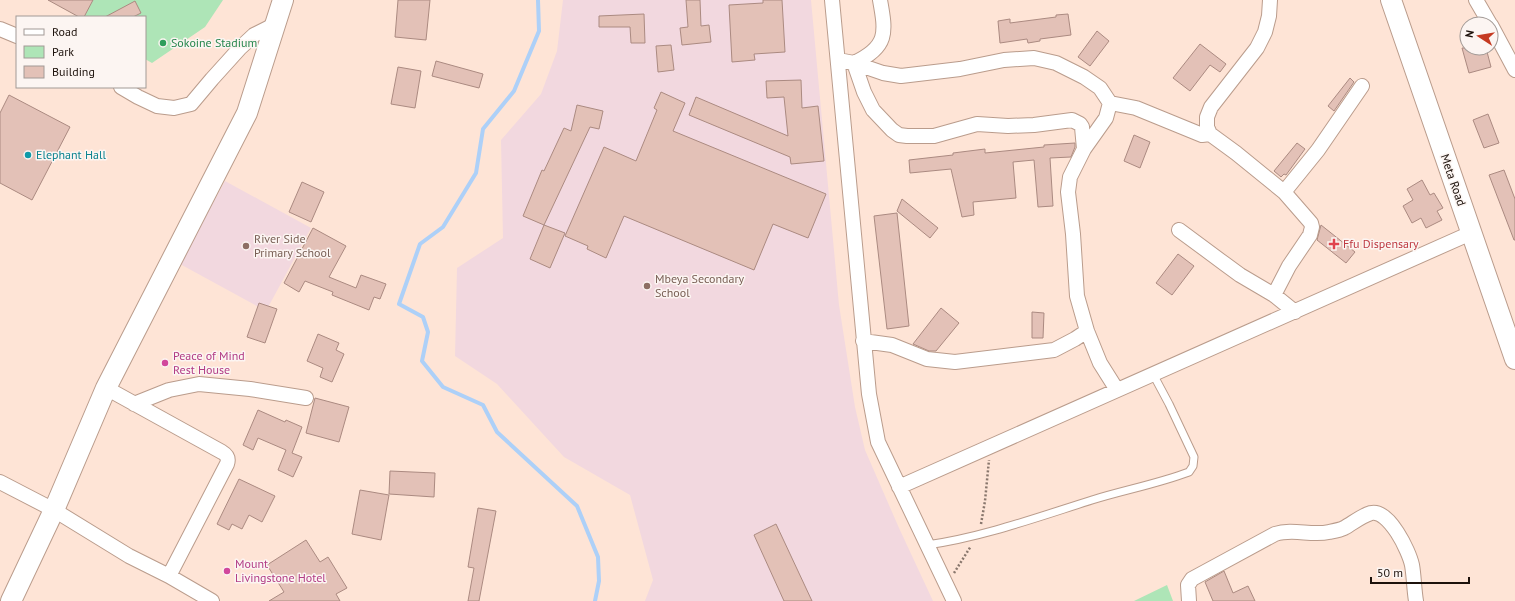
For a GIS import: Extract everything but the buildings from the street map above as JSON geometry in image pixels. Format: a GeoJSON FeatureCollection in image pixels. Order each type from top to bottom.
{"type":"FeatureCollection","features":[{"type":"Feature","properties":{"kind":"street"},"geometry":{"type":"LineString","coordinates":[[10,601],[54,510],[106,388],[247,113],[283,0]]}},
{"type":"Feature","properties":{"kind":"street"},"geometry":{"type":"LineString","coordinates":[[832,0],[863,341],[869,394],[878,442],[954,601]]}},
{"type":"Feature","properties":{"kind":"street"},"geometry":{"type":"LineString","coordinates":[[854,63],[874,52],[882,40],[884,22],[880,0]]}},
{"type":"Feature","properties":{"kind":"street"},"geometry":{"type":"LineString","coordinates":[[1270,0],[1265,32],[1260,42],[1211,107],[1207,117],[1207,127],[1210,134],[1284,192],[1311,223],[1312,228],[1310,235],[1289,266],[1274,295]]}},
{"type":"Feature","properties":{"kind":"street","name":"Meta Road"},"geometry":{"type":"LineString","coordinates":[[1391,0],[1515,359]]}},
{"type":"Feature","properties":{"kind":"street"},"geometry":{"type":"LineString","coordinates":[[1476,0],[1486,16]]}},
{"type":"Feature","properties":{"kind":"street"},"geometry":{"type":"LineString","coordinates":[[123,88],[157,106],[174,108],[191,104],[212,78],[240,48],[254,35],[276,24]]}},
{"type":"Feature","properties":{"kind":"street"},"geometry":{"type":"LineString","coordinates":[[0,29],[16,36]]}},
{"type":"Feature","properties":{"kind":"street"},"geometry":{"type":"LineString","coordinates":[[1499,40],[1515,70]]}},
{"type":"Feature","properties":{"kind":"street"},"geometry":{"type":"LineString","coordinates":[[838,60],[854,63],[884,73],[901,76],[960,69],[1004,60],[1034,58],[1056,63],[1084,77],[1100,88],[1110,103],[1136,108],[1202,135],[1210,134]]}},
{"type":"Feature","properties":{"kind":"street"},"geometry":{"type":"LineString","coordinates":[[854,63],[864,92],[873,110],[892,130],[899,135],[934,136],[977,124],[1014,126],[1072,120],[1080,124],[1082,127],[1084,149]]}},
{"type":"Feature","properties":{"kind":"street"},"geometry":{"type":"LineString","coordinates":[[1284,192],[1318,150],[1362,86]]}},
{"type":"Feature","properties":{"kind":"street"},"geometry":{"type":"LineString","coordinates":[[1110,103],[1106,118],[1084,149],[1070,177],[1068,192],[1073,234],[1077,296],[1087,331],[1100,363],[1117,390]]}},
{"type":"Feature","properties":{"kind":"street"},"geometry":{"type":"LineString","coordinates":[[1179,230],[1240,275],[1274,295],[1295,312]]}},
{"type":"Feature","properties":{"kind":"street"},"geometry":{"type":"LineString","coordinates":[[899,487],[1471,233]]}},
{"type":"Feature","properties":{"kind":"street"},"geometry":{"type":"LineString","coordinates":[[863,341],[892,345],[927,359],[955,362],[1054,350],[1087,331]]}},
{"type":"Feature","properties":{"kind":"street"},"geometry":{"type":"LineString","coordinates":[[134,404],[169,390],[199,384],[257,390],[306,398]]}},
{"type":"Feature","properties":{"kind":"street"},"geometry":{"type":"LineString","coordinates":[[106,388],[227,455],[227,464],[169,576]]}},
{"type":"Feature","properties":{"kind":"street"},"geometry":{"type":"LineString","coordinates":[[0,482],[54,510],[129,556],[169,576],[212,601]]}},
{"type":"Feature","properties":{"kind":"street"},"geometry":{"type":"LineString","coordinates":[[1189,601],[1188,585],[1192,579],[1275,534],[1284,531],[1314,534],[1328,532],[1343,528],[1353,521],[1372,513],[1378,514],[1386,519],[1395,529],[1404,545],[1412,564],[1416,601]]}},
{"type":"Feature","properties":{"kind":"lane"},"geometry":{"type":"LineString","coordinates":[[927,545],[954,541],[977,535],[1189,472],[1193,466],[1194,457],[1153,374]]}},
{"type":"Feature","properties":{"kind":"path"},"geometry":{"type":"LineString","coordinates":[[946,585],[977,535],[985,501],[990,457],[989,447]]}},
{"type":"Feature","properties":{"kind":"shaded area","name":"Mbeya Secondary School"},"geometry":{"type":"Polygon","coordinates":[[[563,0],[811,0],[839,305],[855,407],[865,450],[933,601],[645,601],[653,580],[630,495],[564,457],[497,384],[455,356],[457,268],[503,238],[501,140],[541,94],[557,51],[563,0]]]}},
{"type":"Feature","properties":{"kind":"shaded area","name":"River Side Primary School"},"geometry":{"type":"Polygon","coordinates":[[[225,181],[311,228],[266,311],[180,264],[225,181]]]}},
{"type":"Feature","properties":{"kind":"green space","name":"Sokoine Stadium"},"geometry":{"type":"Polygon","coordinates":[[[49,0],[223,0],[205,27],[152,63],[146,60],[146,16],[77,16],[49,0]]]}},
{"type":"Feature","properties":{"kind":"green space"},"geometry":{"type":"Polygon","coordinates":[[[1167,585],[1173,601],[1134,601],[1167,585]]]}},
{"type":"Feature","properties":{"kind":"waterway"},"geometry":{"type":"LineString","coordinates":[[538,0],[539,31],[514,91],[483,129],[476,173],[443,227],[420,244],[399,304],[423,317],[428,332],[422,361],[443,387],[483,405],[497,432],[577,506],[598,557],[599,581],[595,601]]}},
{"type":"Feature","properties":{"kind":"place","name":"Sokoine Stadium"},"geometry":{"type":"Point","coordinates":[163,43]}},
{"type":"Feature","properties":{"kind":"place","name":"Elephant Hall"},"geometry":{"type":"Point","coordinates":[28,155]}},
{"type":"Feature","properties":{"kind":"place","name":"Ffu Dispensary"},"geometry":{"type":"Point","coordinates":[1334,244]}},
{"type":"Feature","properties":{"kind":"place","name":"River Side Primary School"},"geometry":{"type":"Point","coordinates":[246,246]}},
{"type":"Feature","properties":{"kind":"place","name":"Mbeya Secondary School"},"geometry":{"type":"Point","coordinates":[647,286]}},
{"type":"Feature","properties":{"kind":"place","name":"Peace of Mind Rest House"},"geometry":{"type":"Point","coordinates":[165,363]}},
{"type":"Feature","properties":{"kind":"place","name":"Mount Livingstone Hotel"},"geometry":{"type":"Point","coordinates":[227,571]}}]}
